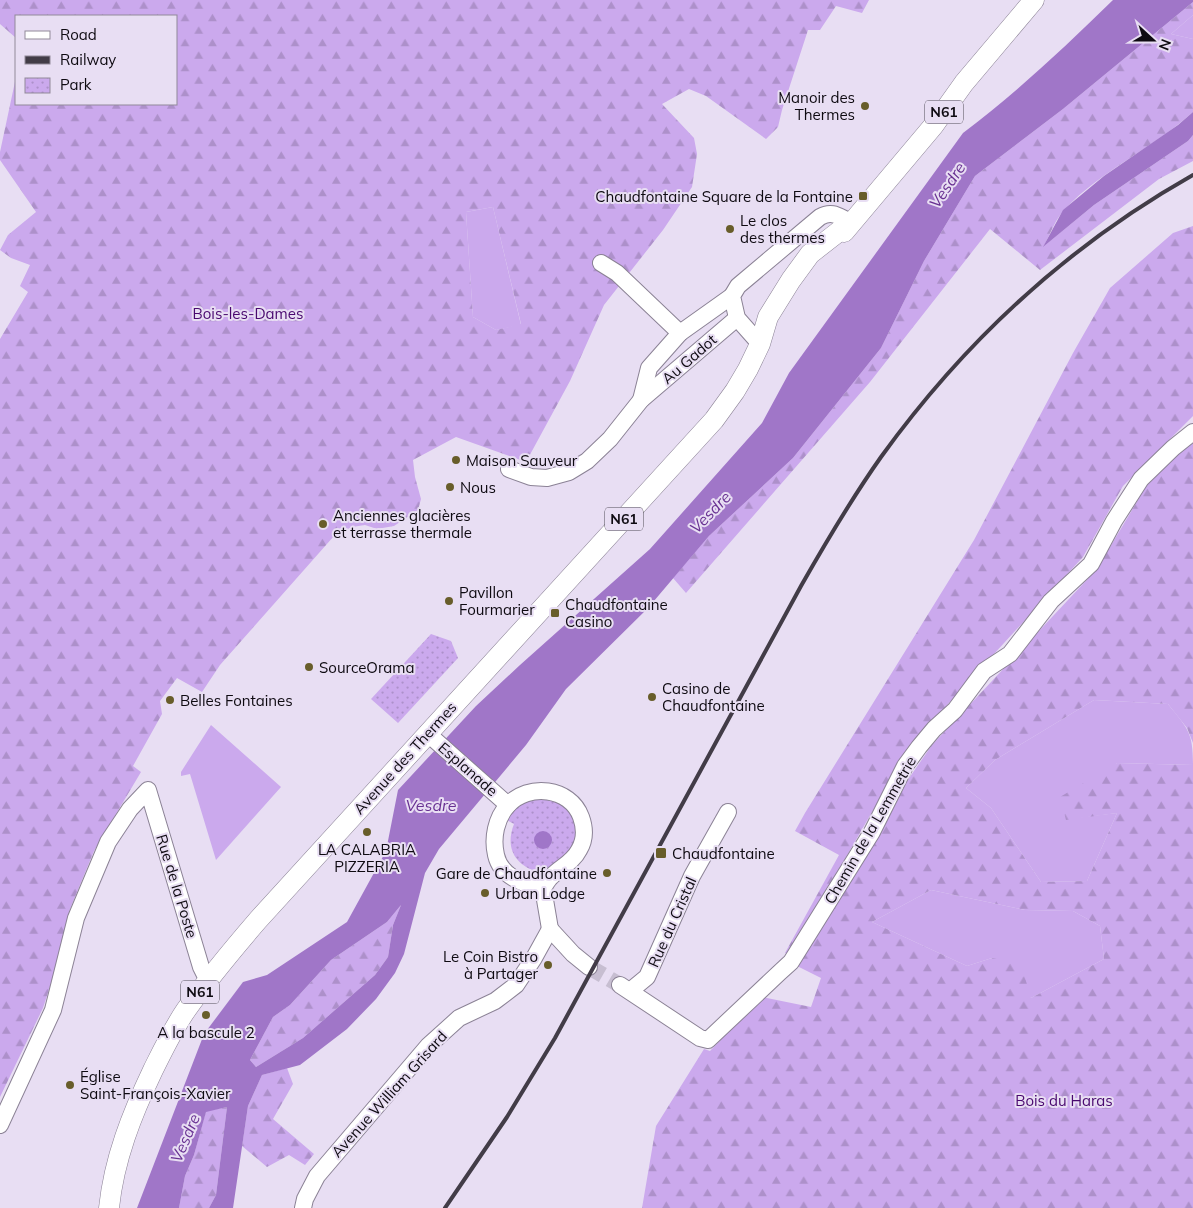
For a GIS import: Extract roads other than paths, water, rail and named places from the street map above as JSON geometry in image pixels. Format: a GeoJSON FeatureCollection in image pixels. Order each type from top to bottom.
{"type":"FeatureCollection","features":[{"type":"Feature","properties":{"kind":"main road","name":"Avenue des Thermes"},"geometry":{"type":"LineString","coordinates":[[109,1208],[110,1192],[119,1154],[142,1093],[166,1043],[185,1011],[230,952],[258,920],[434,740],[548,603],[714,420],[735,391],[760,344],[768,317],[800,267],[810,254],[851,222],[908,158],[934,126],[964,83],[1034,0]]}},
{"type":"Feature","properties":{"kind":"street"},"geometry":{"type":"LineString","coordinates":[[760,344],[737,318],[732,296],[738,286],[827,213],[851,222]]}},
{"type":"Feature","properties":{"kind":"street"},"geometry":{"type":"LineString","coordinates":[[600,263],[617,273],[680,333]]}},
{"type":"Feature","properties":{"kind":"street","name":"Au Gadot"},"geometry":{"type":"LineString","coordinates":[[640,400],[649,368],[680,333],[732,296]]}},
{"type":"Feature","properties":{"kind":"street","name":"Au Gadot"},"geometry":{"type":"LineString","coordinates":[[509,469],[531,477],[547,478],[569,472],[588,462],[610,439],[640,400],[737,318]]}},
{"type":"Feature","properties":{"kind":"street","name":"Chemin de la Lemmetrie"},"geometry":{"type":"LineString","coordinates":[[625,988],[700,1038],[708,1040],[767,985],[790,962],[872,832],[905,766],[919,747],[934,729],[956,710],[984,672],[1010,654],[1051,601],[1091,564],[1114,521],[1141,479],[1173,448],[1193,432]]}},
{"type":"Feature","properties":{"kind":"street","name":"Esplanade"},"geometry":{"type":"LineString","coordinates":[[434,740],[508,805]]}},
{"type":"Feature","properties":{"kind":"street","name":"Rue de la Poste"},"geometry":{"type":"LineString","coordinates":[[0,1125],[53,1010],[76,918],[108,842],[130,809],[148,790],[201,967],[208,981]]}},
{"type":"Feature","properties":{"kind":"street","name":"Esplanade"},"geometry":{"type":"LineString","coordinates":[[543,791],[559,794],[573,804],[579,812],[584,832],[579,851],[571,862],[552,875],[542,888],[526,885],[512,878],[503,870],[497,859],[494,846],[495,833],[500,818],[508,805],[521,796],[543,791]]}},
{"type":"Feature","properties":{"kind":"street","name":"Rue du Cristal"},"geometry":{"type":"LineString","coordinates":[[625,988],[647,977],[692,876],[728,812]]}},
{"type":"Feature","properties":{"kind":"street"},"geometry":{"type":"LineString","coordinates":[[542,888],[550,928],[573,954],[589,967]]}},
{"type":"Feature","properties":{"kind":"street","name":"Avenue William Grisard"},"geometry":{"type":"LineString","coordinates":[[303,1208],[305,1199],[317,1176],[428,1046],[459,1018],[496,1001],[516,985],[534,958],[550,928]]}},
{"type":"Feature","properties":{"kind":"water","name":"Vesdre"},"geometry":{"type":"Polygon","coordinates":[[[1113,0],[1193,0],[1193,2],[1063,109],[975,176],[924,261],[881,348],[793,458],[709,536],[648,608],[566,689],[526,745],[439,849],[425,873],[404,954],[395,973],[376,999],[347,1029],[300,1065],[262,1075],[248,1106],[233,1208],[209,1208],[216,1195],[227,1107],[206,1112],[194,1155],[185,1176],[179,1208],[137,1208],[204,1034],[243,982],[267,975],[347,922],[386,851],[398,790],[476,706],[650,549],[762,423],[789,373],[963,133],[1021,86],[1113,0]],[[401,905],[387,922],[331,960],[290,1005],[273,1017],[250,1060],[256,1067],[303,1038],[375,975],[388,957],[393,925],[401,905]]]}},
{"type":"Feature","properties":{"kind":"water"},"geometry":{"type":"Polygon","coordinates":[[[1193,112],[1193,135],[1188,141],[1094,205],[1043,247],[1063,210],[1104,176],[1178,125],[1193,112]]]}},
{"type":"Feature","properties":{"kind":"water"},"geometry":{"type":"Polygon","coordinates":[[[543,831],[551,836],[552,840],[547,848],[543,849],[535,844],[534,840],[539,832],[543,831]]]}},
{"type":"Feature","properties":{"kind":"tunnel"},"geometry":{"type":"LineString","coordinates":[[589,967],[620,985]]}},
{"type":"Feature","properties":{"kind":"railway"},"geometry":{"type":"LineString","coordinates":[[445,1208],[507,1117],[555,1038],[801,586],[840,520],[881,457],[947,374],[1022,299],[1104,232],[1147,202],[1193,175]]}},
{"type":"Feature","properties":{"kind":"place","name":"Manoir des Thermes"},"geometry":{"type":"Point","coordinates":[865,106]}},
{"type":"Feature","properties":{"kind":"place","name":"Chaudfontaine Square de la Fontaine"},"geometry":{"type":"Point","coordinates":[863,196]}},
{"type":"Feature","properties":{"kind":"place","name":"Le clos des thermes"},"geometry":{"type":"Point","coordinates":[730,229]}},
{"type":"Feature","properties":{"kind":"place","name":"Maison Sauveur"},"geometry":{"type":"Point","coordinates":[456,460]}},
{"type":"Feature","properties":{"kind":"place","name":"Nous"},"geometry":{"type":"Point","coordinates":[450,487]}},
{"type":"Feature","properties":{"kind":"place","name":"Anciennes glacières et terrasse thermale"},"geometry":{"type":"Point","coordinates":[323,524]}},
{"type":"Feature","properties":{"kind":"place","name":"Pavillon Fourmarier"},"geometry":{"type":"Point","coordinates":[449,601]}},
{"type":"Feature","properties":{"kind":"place","name":"Chaudfontaine Casino"},"geometry":{"type":"Point","coordinates":[555,613]}},
{"type":"Feature","properties":{"kind":"place","name":"SourceOrama"},"geometry":{"type":"Point","coordinates":[309,667]}},
{"type":"Feature","properties":{"kind":"place","name":"Casino de Chaudfontaine"},"geometry":{"type":"Point","coordinates":[652,697]}},
{"type":"Feature","properties":{"kind":"place","name":"Belles Fontaines"},"geometry":{"type":"Point","coordinates":[170,700]}},
{"type":"Feature","properties":{"kind":"place","name":"LA CALABRIA PIZZERIA"},"geometry":{"type":"Point","coordinates":[367,832]}},
{"type":"Feature","properties":{"kind":"place","name":"Chaudfontaine"},"geometry":{"type":"Point","coordinates":[661,853]}},
{"type":"Feature","properties":{"kind":"place","name":"Gare de Chaudfontaine"},"geometry":{"type":"Point","coordinates":[607,873]}},
{"type":"Feature","properties":{"kind":"place","name":"Urban Lodge"},"geometry":{"type":"Point","coordinates":[485,893]}},
{"type":"Feature","properties":{"kind":"place","name":"Le Coin Bistro à Partager"},"geometry":{"type":"Point","coordinates":[548,965]}},
{"type":"Feature","properties":{"kind":"place","name":"A la bascule 2"},"geometry":{"type":"Point","coordinates":[206,1015]}},
{"type":"Feature","properties":{"kind":"place","name":"Église Saint-François-Xavier"},"geometry":{"type":"Point","coordinates":[70,1085]}},
{"type":"Feature","properties":{"kind":"park label","name":"Bois-les-Dames"},"geometry":{"type":"Point","coordinates":[248,313]}},
{"type":"Feature","properties":{"kind":"park label","name":"Bois du Haras"},"geometry":{"type":"Point","coordinates":[1064,1100]}}]}
